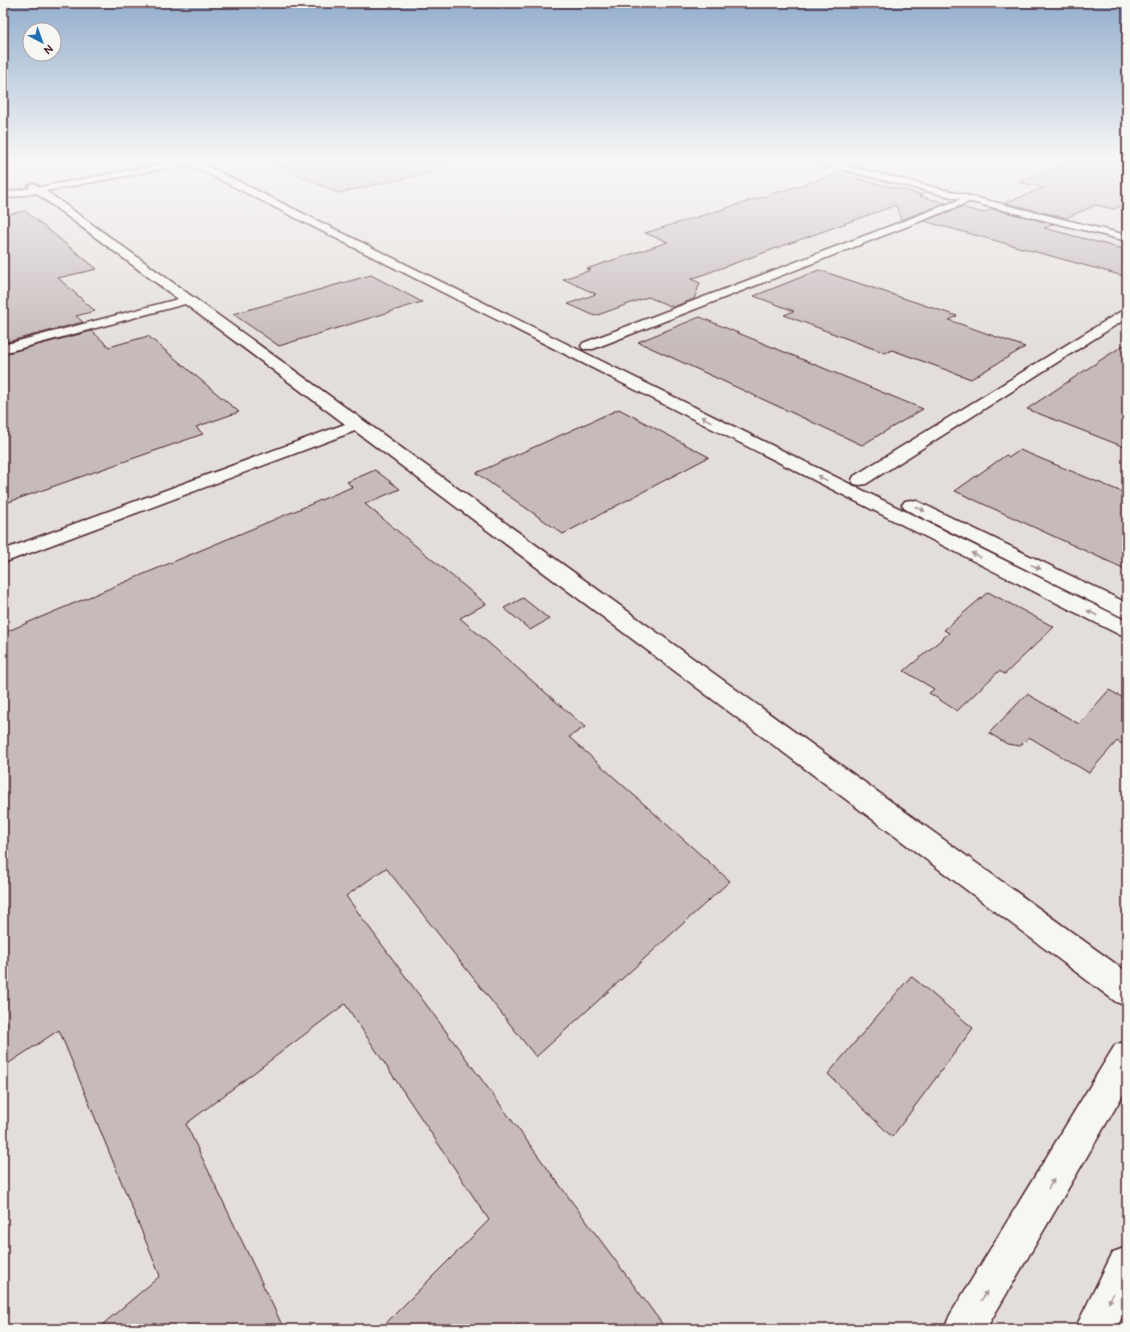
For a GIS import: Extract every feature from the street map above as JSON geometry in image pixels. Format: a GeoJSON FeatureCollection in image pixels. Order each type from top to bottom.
{"type":"FeatureCollection","features":[{"type":"Feature","properties":{"kind":"street"},"geometry":{"type":"LineString","coordinates":[[83,223],[1127,991]]}},
{"type":"Feature","properties":{"kind":"street"},"geometry":{"type":"LineString","coordinates":[[321,223],[580,347],[847,478],[1127,611]]}},
{"type":"Feature","properties":{"kind":"street"},"geometry":{"type":"LineString","coordinates":[[336,223],[473,290]]}},
{"type":"Feature","properties":{"kind":"street"},"geometry":{"type":"LineString","coordinates":[[580,347],[904,223]]}},
{"type":"Feature","properties":{"kind":"street"},"geometry":{"type":"LineString","coordinates":[[1071,223],[1127,238]]}},
{"type":"Feature","properties":{"kind":"street"},"geometry":{"type":"LineString","coordinates":[[1085,223],[1127,233]]}},
{"type":"Feature","properties":{"kind":"street"},"geometry":{"type":"LineString","coordinates":[[3,349],[187,300]]}},
{"type":"Feature","properties":{"kind":"street"},"geometry":{"type":"LineString","coordinates":[[847,478],[1127,313]]}},
{"type":"Feature","properties":{"kind":"street"},"geometry":{"type":"LineString","coordinates":[[580,347],[847,478],[1127,630]]}},
{"type":"Feature","properties":{"kind":"street"},"geometry":{"type":"LineString","coordinates":[[3,557],[356,425]]}},
{"type":"Feature","properties":{"kind":"street"},"geometry":{"type":"LineString","coordinates":[[964,1329],[1127,1058]]}},
{"type":"Feature","properties":{"kind":"street"},"geometry":{"type":"LineString","coordinates":[[1094,1329],[1127,1266]]}},
{"type":"Feature","properties":{"kind":"shaded area"},"geometry":{"type":"Polygon","coordinates":[[[3,223],[1127,223],[1127,1329],[3,1329],[3,223]]]}},
{"type":"Feature","properties":{"kind":"building"},"geometry":{"type":"Polygon","coordinates":[[[3,223],[40,223],[97,269],[58,278],[95,311],[76,316],[83,322],[3,343],[3,223]]]}},
{"type":"Feature","properties":{"kind":"building"},"geometry":{"type":"Polygon","coordinates":[[[677,223],[846,223],[691,279],[700,283],[694,299],[673,307],[648,297],[595,316],[568,304],[596,294],[563,279],[591,270],[586,269],[668,242],[645,233],[677,223]]]}},
{"type":"Feature","properties":{"kind":"building"},"geometry":{"type":"Polygon","coordinates":[[[932,223],[1054,224],[1044,228],[1127,250],[1127,277],[932,223]]]}},
{"type":"Feature","properties":{"kind":"building"},"geometry":{"type":"Polygon","coordinates":[[[819,270],[957,316],[949,320],[1025,347],[971,379],[892,350],[885,353],[784,315],[794,311],[754,296],[819,270]]]}},
{"type":"Feature","properties":{"kind":"building"},"geometry":{"type":"Polygon","coordinates":[[[371,275],[422,302],[279,346],[233,314],[371,275]]]}},
{"type":"Feature","properties":{"kind":"building"},"geometry":{"type":"Polygon","coordinates":[[[700,317],[923,409],[862,445],[638,342],[700,317]]]}},
{"type":"Feature","properties":{"kind":"building"},"geometry":{"type":"Polygon","coordinates":[[[92,331],[109,347],[148,336],[239,412],[196,427],[203,434],[3,504],[3,354],[92,331]]]}},
{"type":"Feature","properties":{"kind":"building"},"geometry":{"type":"Polygon","coordinates":[[[1127,343],[1127,448],[1027,409],[1093,365],[1127,343]]]}},
{"type":"Feature","properties":{"kind":"building"},"geometry":{"type":"Polygon","coordinates":[[[619,409],[709,457],[563,534],[476,473],[619,409]]]}},
{"type":"Feature","properties":{"kind":"building"},"geometry":{"type":"Polygon","coordinates":[[[1020,450],[1127,494],[1127,570],[955,491],[1006,455],[1010,457],[1020,450]]]}},
{"type":"Feature","properties":{"kind":"building"},"geometry":{"type":"Polygon","coordinates":[[[375,470],[400,489],[365,504],[486,604],[460,618],[585,727],[569,737],[730,881],[536,1057],[386,868],[346,896],[666,1329],[380,1329],[489,1220],[345,1004],[186,1124],[284,1329],[97,1329],[160,1276],[59,1030],[3,1067],[3,633],[352,487],[347,482],[375,470]]]}},
{"type":"Feature","properties":{"kind":"building"},"geometry":{"type":"Polygon","coordinates":[[[988,592],[1054,627],[1005,674],[999,671],[957,711],[929,693],[934,689],[904,671],[949,633],[944,630],[988,592]]]}},
{"type":"Feature","properties":{"kind":"building"},"geometry":{"type":"Polygon","coordinates":[[[523,598],[549,619],[530,630],[504,608],[523,598]]]}},
{"type":"Feature","properties":{"kind":"building"},"geometry":{"type":"Polygon","coordinates":[[[1109,690],[1127,700],[1127,747],[1117,741],[1089,773],[1029,737],[1020,746],[1007,744],[989,733],[1027,694],[1079,724],[1109,690]]]}},
{"type":"Feature","properties":{"kind":"building"},"geometry":{"type":"Polygon","coordinates":[[[911,976],[973,1028],[892,1137],[828,1074],[911,976]]]}}]}
